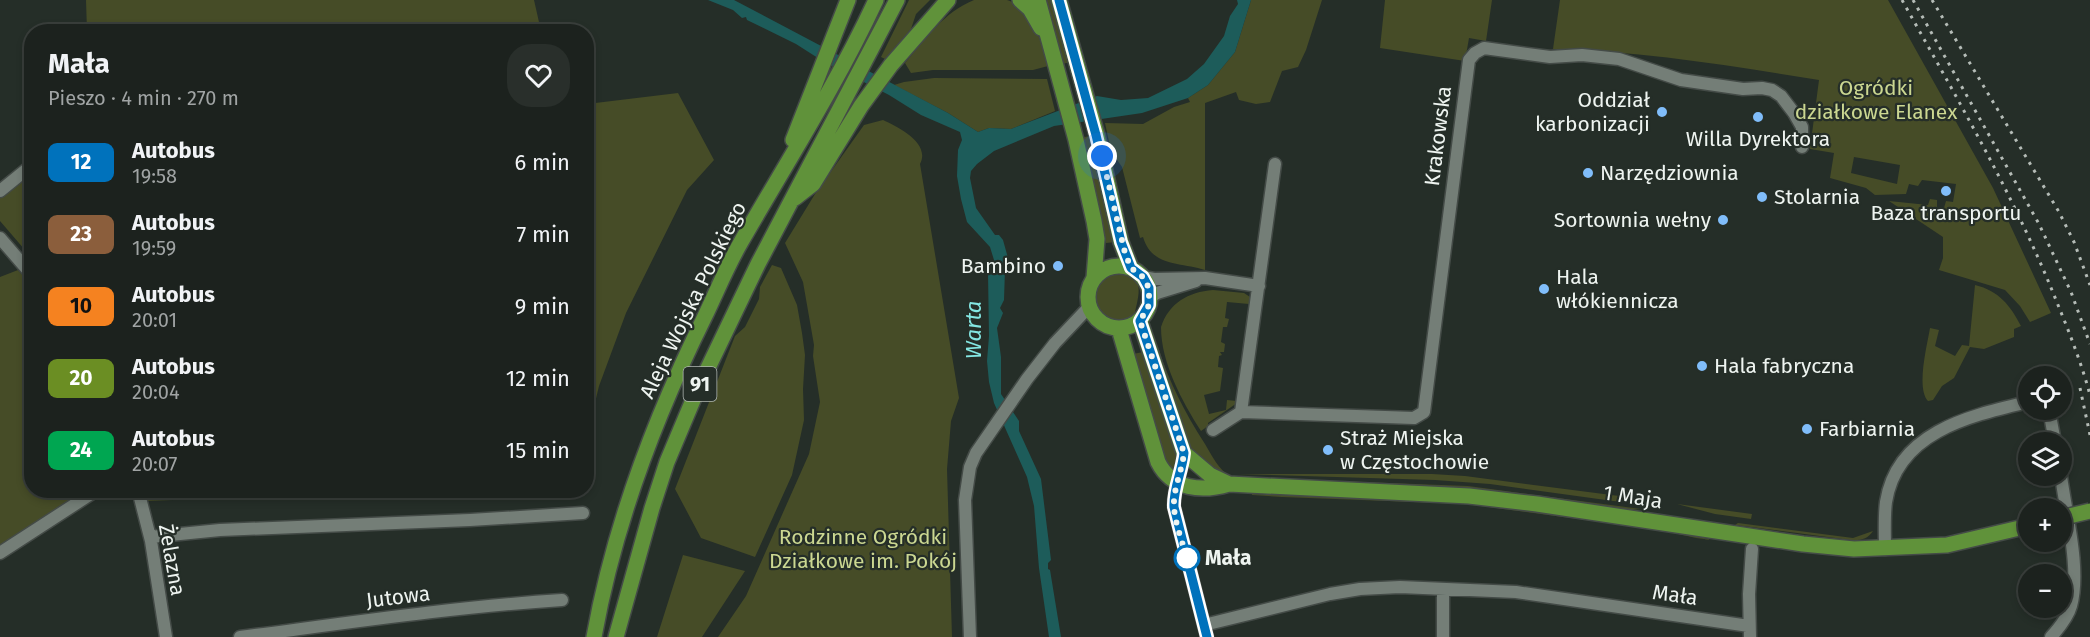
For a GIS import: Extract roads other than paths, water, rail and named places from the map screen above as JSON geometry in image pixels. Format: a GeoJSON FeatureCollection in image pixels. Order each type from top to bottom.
{"type":"FeatureCollection","features":[{"type":"Feature","properties":{"kind":"main road"},"geometry":{"type":"LineString","coordinates":[[775,185],[848,0]]}},
{"type":"Feature","properties":{"kind":"main road","name":"Aleja Wojska Polskiego"},"geometry":{"type":"LineString","coordinates":[[594,637],[618,537],[642,459],[673,381],[740,244],[833,84],[876,0]]}},
{"type":"Feature","properties":{"kind":"main road","name":"Aleja Wojska Polskiego"},"geometry":{"type":"LineString","coordinates":[[616,637],[638,553],[668,462],[714,354],[758,264],[897,0]]}},
{"type":"Feature","properties":{"kind":"main road"},"geometry":{"type":"LineString","coordinates":[[791,202],[813,184],[861,106],[891,65],[948,0]]}},
{"type":"Feature","properties":{"kind":"main road"},"geometry":{"type":"LineString","coordinates":[[1020,0],[1030,9],[1049,40]]}},
{"type":"Feature","properties":{"kind":"main road"},"geometry":{"type":"LineString","coordinates":[[1038,0],[1076,140],[1097,239],[1094,278],[1088,292],[1088,308],[1102,323],[1119,328],[1129,327],[1140,321],[1147,311],[1151,297],[1149,288],[1137,272],[1121,242],[1096,135],[1059,0]]}},
{"type":"Feature","properties":{"kind":"main road"},"geometry":{"type":"LineString","coordinates":[[1094,278],[1107,268],[1123,266],[1137,272]]}},
{"type":"Feature","properties":{"kind":"main road"},"geometry":{"type":"LineString","coordinates":[[1140,321],[1184,453]]}},
{"type":"Feature","properties":{"kind":"main road"},"geometry":{"type":"LineString","coordinates":[[1119,328],[1158,462],[1161,468],[1178,484]]}},
{"type":"Feature","properties":{"kind":"main road","name":"1 Maja"},"geometry":{"type":"LineString","coordinates":[[1184,453],[1201,469],[1229,484]]}},
{"type":"Feature","properties":{"kind":"main road","name":"1 Maja"},"geometry":{"type":"LineString","coordinates":[[1178,484],[1212,489],[1229,484],[1469,496],[1538,504],[1803,544],[1854,549],[1947,545],[2018,528]]}},
{"type":"Feature","properties":{"kind":"main road"},"geometry":{"type":"LineString","coordinates":[[2072,515],[2090,511]]}},
{"type":"Feature","properties":{"kind":"main road"},"geometry":{"type":"LineString","coordinates":[[583,637],[598,615]]}},
{"type":"Feature","properties":{"kind":"street","name":"Krakowska"},"geometry":{"type":"LineString","coordinates":[[1241,412],[1414,418],[1424,412],[1469,60],[1484,48],[1550,57],[1582,55],[1619,59],[1681,80],[1743,89],[1762,87],[1772,90],[1794,113],[1802,128],[1802,147]]}},
{"type":"Feature","properties":{"kind":"street"},"geometry":{"type":"LineString","coordinates":[[1213,430],[1241,412],[1275,164]]}},
{"type":"Feature","properties":{"kind":"street"},"geometry":{"type":"LineString","coordinates":[[0,191],[24,172]]}},
{"type":"Feature","properties":{"kind":"street"},"geometry":{"type":"LineString","coordinates":[[0,238],[24,266]]}},
{"type":"Feature","properties":{"kind":"street"},"geometry":{"type":"LineString","coordinates":[[1137,272],[1154,279],[1205,278],[1258,285]]}},
{"type":"Feature","properties":{"kind":"street"},"geometry":{"type":"LineString","coordinates":[[1151,297],[1156,293],[1205,278]]}},
{"type":"Feature","properties":{"kind":"street"},"geometry":{"type":"LineString","coordinates":[[970,637],[965,500],[970,467],[976,453],[1027,379],[1055,343],[1088,308]]}},
{"type":"Feature","properties":{"kind":"street"},"geometry":{"type":"LineString","coordinates":[[1885,549],[1886,502],[1893,478],[1900,465],[1919,444],[1946,426],[2018,405]]}},
{"type":"Feature","properties":{"kind":"street"},"geometry":{"type":"LineString","coordinates":[[1184,453],[1174,502],[1175,514],[1206,631]]}},
{"type":"Feature","properties":{"kind":"street"},"geometry":{"type":"LineString","coordinates":[[2051,637],[2069,613],[2075,581],[2062,486]]}},
{"type":"Feature","properties":{"kind":"street"},"geometry":{"type":"LineString","coordinates":[[0,553],[85,498]]}},
{"type":"Feature","properties":{"kind":"street","name":"Żelazna"},"geometry":{"type":"LineString","coordinates":[[140,498],[150,537],[166,637]]}},
{"type":"Feature","properties":{"kind":"street"},"geometry":{"type":"LineString","coordinates":[[150,537],[220,530],[583,513]]}},
{"type":"Feature","properties":{"kind":"street"},"geometry":{"type":"LineString","coordinates":[[1749,631],[1752,549]]}},
{"type":"Feature","properties":{"kind":"street","name":"Mała"},"geometry":{"type":"LineString","coordinates":[[1206,631],[1330,594],[1360,589],[1400,587],[1516,592],[1749,631]]}},
{"type":"Feature","properties":{"kind":"street"},"geometry":{"type":"LineString","coordinates":[[1443,588],[1443,637]]}},
{"type":"Feature","properties":{"kind":"street","name":"Jutowa"},"geometry":{"type":"LineString","coordinates":[[240,637],[422,613],[561,600]]}},
{"type":"Feature","properties":{"kind":"water"},"geometry":{"type":"Polygon","coordinates":[[[708,0],[734,0],[948,113],[978,132],[989,128],[1011,129],[1097,96],[1121,100],[1148,98],[1187,79],[1204,64],[1224,36],[1230,16],[1238,4],[1237,0],[1251,0],[1235,52],[1208,85],[1188,98],[1142,113],[1054,126],[994,151],[971,171],[970,178],[976,208],[995,235],[999,235],[1003,240],[1008,258],[1005,269],[1004,300],[1000,308],[1003,313],[997,328],[1001,357],[1001,394],[1019,421],[1019,431],[1041,479],[1051,560],[1048,563],[1048,569],[1061,637],[1049,637],[1039,568],[1034,506],[1027,477],[994,403],[989,382],[987,361],[988,273],[993,271],[994,260],[990,247],[967,222],[957,176],[958,150],[962,140],[960,132],[921,115],[796,44],[747,20],[746,17],[742,18],[733,10],[708,0]]]}},
{"type":"Feature","properties":{"kind":"railway"},"geometry":{"type":"LineString","coordinates":[[1902,0],[1985,150],[2024,227],[2067,327],[2090,395]]}},
{"type":"Feature","properties":{"kind":"railway"},"geometry":{"type":"LineString","coordinates":[[1913,0],[2039,224],[2071,292],[2090,344]]}},
{"type":"Feature","properties":{"kind":"railway"},"geometry":{"type":"LineString","coordinates":[[1932,0],[2059,212],[2074,242],[2090,285]]}},
{"type":"Feature","properties":{"kind":"railway"},"geometry":{"type":"LineString","coordinates":[[2080,388],[2090,435]]}},
{"type":"Feature","properties":{"kind":"place","name":"Oddział karbonizacji"},"geometry":{"type":"Point","coordinates":[1662,112]}},
{"type":"Feature","properties":{"kind":"place","name":"Willa Dyrektora"},"geometry":{"type":"Point","coordinates":[1758,117]}},
{"type":"Feature","properties":{"kind":"place","name":"Narzędziownia"},"geometry":{"type":"Point","coordinates":[1588,173]}},
{"type":"Feature","properties":{"kind":"place","name":"Baza transportu"},"geometry":{"type":"Point","coordinates":[1946,191]}},
{"type":"Feature","properties":{"kind":"place","name":"Stolarnia"},"geometry":{"type":"Point","coordinates":[1762,197]}},
{"type":"Feature","properties":{"kind":"place","name":"Sortownia wełny"},"geometry":{"type":"Point","coordinates":[1723,220]}},
{"type":"Feature","properties":{"kind":"place","name":"Bambino"},"geometry":{"type":"Point","coordinates":[1058,266]}},
{"type":"Feature","properties":{"kind":"place","name":"Hala włókiennicza"},"geometry":{"type":"Point","coordinates":[1544,289]}},
{"type":"Feature","properties":{"kind":"place","name":"Hala fabryczna"},"geometry":{"type":"Point","coordinates":[1702,366]}},
{"type":"Feature","properties":{"kind":"place","name":"Farbiarnia"},"geometry":{"type":"Point","coordinates":[1807,429]}},
{"type":"Feature","properties":{"kind":"place","name":"Straż Miejska w Częstochowie"},"geometry":{"type":"Point","coordinates":[1328,450]}},
{"type":"Feature","properties":{"kind":"place","name":"Mała"},"geometry":{"type":"Point","coordinates":[1187,558]}},
{"type":"Feature","properties":{"kind":"park label","name":"Ogródki działkowe Elanex"},"geometry":{"type":"Point","coordinates":[1876,100]}},
{"type":"Feature","properties":{"kind":"park label","name":"Rodzinne Ogródki Działkowe im. Pokój"},"geometry":{"type":"Point","coordinates":[863,549]}},
{"type":"Feature","properties":{"kind":"water label","name":"Warta"},"geometry":{"type":"Point","coordinates":[973,330]}}]}
